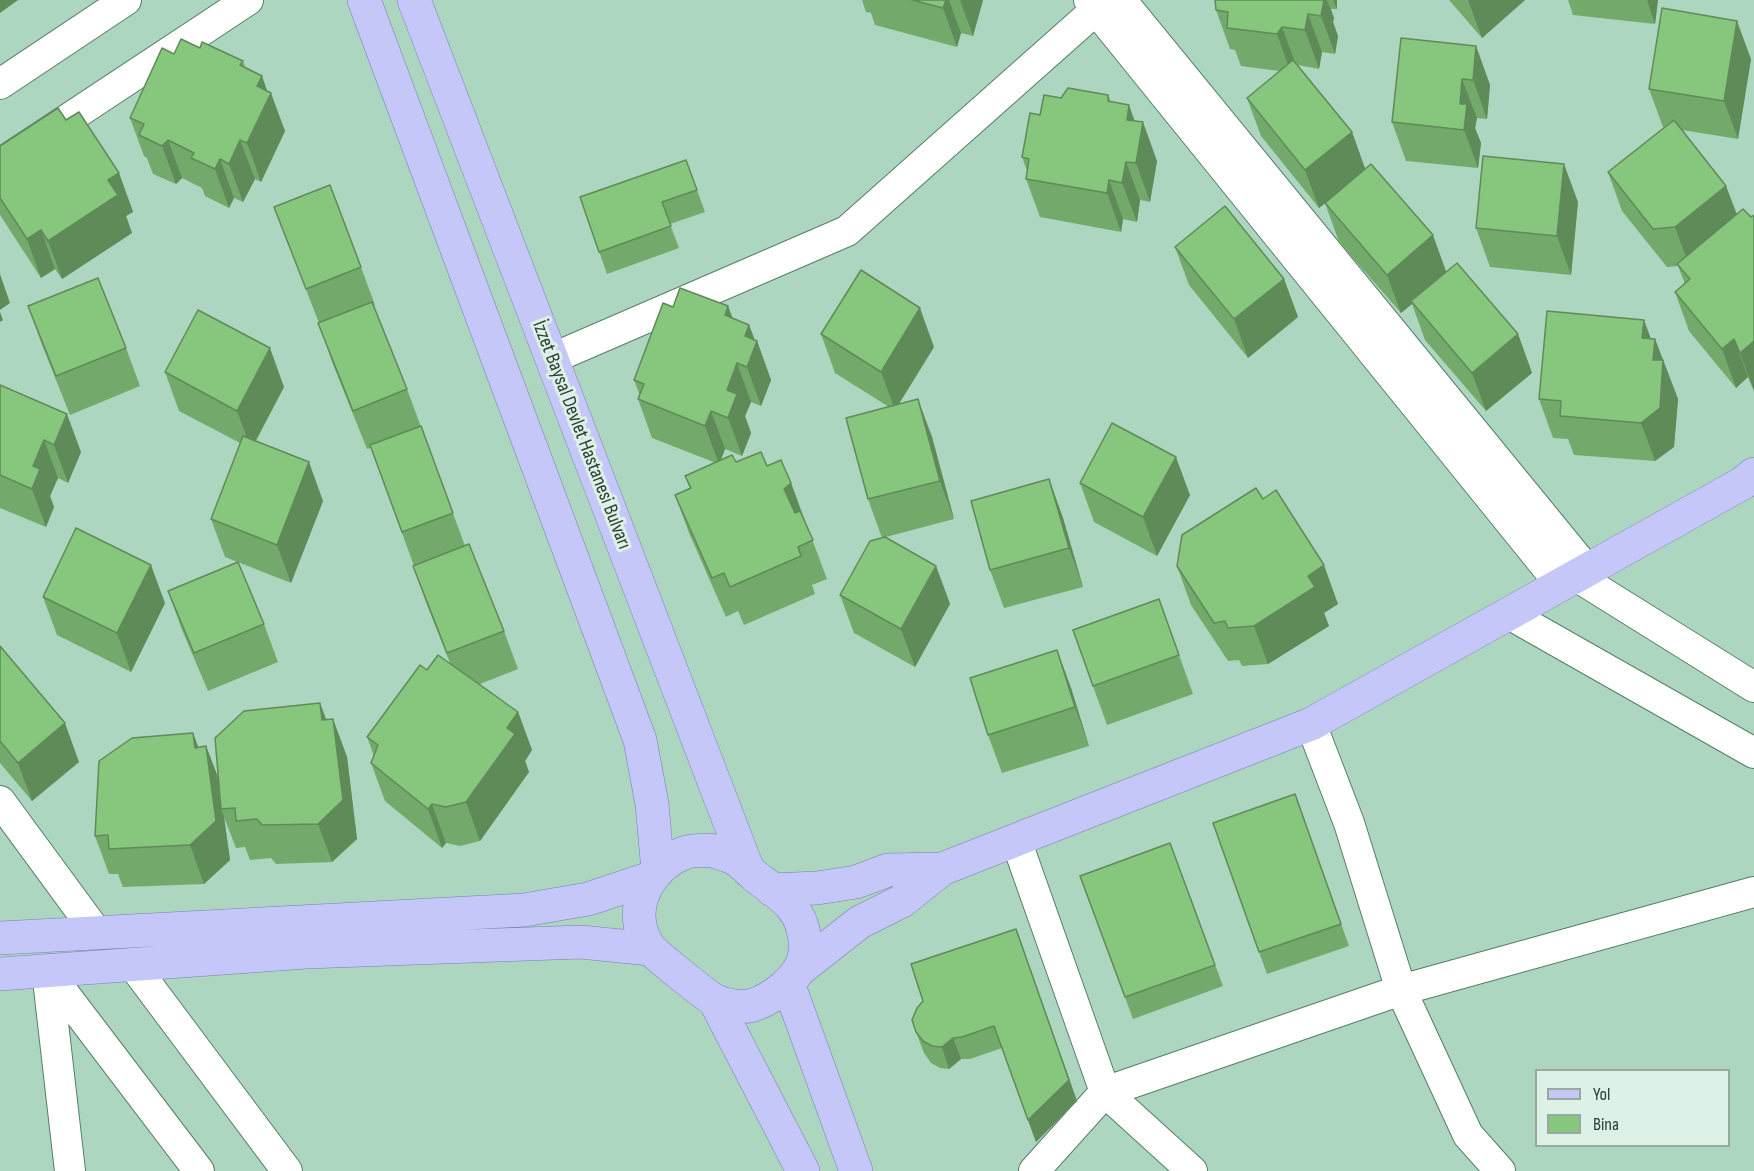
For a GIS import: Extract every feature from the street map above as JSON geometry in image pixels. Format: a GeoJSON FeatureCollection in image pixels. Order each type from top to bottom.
{"type":"FeatureCollection","features":[{"type":"Feature","properties":{"kind":"main road"},"geometry":{"type":"LineString","coordinates":[[363,0],[640,740],[652,804],[655,875],[644,889],[639,902],[641,933],[650,949],[715,1001],[803,1171]]}},
{"type":"Feature","properties":{"kind":"main road","name":"İzzet Baysal Devlet Hastanesi Bulvarı"},"geometry":{"type":"LineString","coordinates":[[414,0],[551,359],[760,880]]}},
{"type":"Feature","properties":{"kind":"main road"},"geometry":{"type":"LineString","coordinates":[[715,1001],[735,1006],[753,1006],[769,999],[860,922],[902,901],[942,869],[1311,724],[1743,483],[1754,474]]}},
{"type":"Feature","properties":{"kind":"main road","name":"İzzet Baysal Devlet Hastanesi Bulvarı"},"geometry":{"type":"LineString","coordinates":[[0,938],[524,910],[588,899],[655,875],[667,862],[688,852],[710,850],[735,859],[792,906],[802,925],[804,954],[794,976],[856,1171]]}},
{"type":"Feature","properties":{"kind":"main road"},"geometry":{"type":"LineString","coordinates":[[760,880],[817,888],[856,882],[888,870],[942,869]]}},
{"type":"Feature","properties":{"kind":"main road"},"geometry":{"type":"LineString","coordinates":[[0,974],[306,952],[581,942],[650,949]]}},
{"type":"Feature","properties":{"kind":"street"},"geometry":{"type":"LineString","coordinates":[[0,84],[126,0]]}},
{"type":"Feature","properties":{"kind":"street"},"geometry":{"type":"LineString","coordinates":[[0,165],[248,0]]}},
{"type":"Feature","properties":{"kind":"street"},"geometry":{"type":"LineString","coordinates":[[551,359],[847,231],[1103,3],[1575,577],[1754,687]]}},
{"type":"Feature","properties":{"kind":"street"},"geometry":{"type":"LineString","coordinates":[[1509,614],[1754,753]]}},
{"type":"Feature","properties":{"kind":"street"},"geometry":{"type":"LineString","coordinates":[[1311,724],[1349,823],[1401,990],[1468,1136],[1500,1171]]}},
{"type":"Feature","properties":{"kind":"street"},"geometry":{"type":"LineString","coordinates":[[0,801],[97,933]]}},
{"type":"Feature","properties":{"kind":"street"},"geometry":{"type":"LineString","coordinates":[[1016,840],[1105,1092],[1192,1171]]}},
{"type":"Feature","properties":{"kind":"street"},"geometry":{"type":"LineString","coordinates":[[1034,1171],[1105,1092],[1401,990],[1754,892]]}},
{"type":"Feature","properties":{"kind":"street"},"geometry":{"type":"LineString","coordinates":[[133,965],[287,1171]]}},
{"type":"Feature","properties":{"kind":"street"},"geometry":{"type":"LineString","coordinates":[[47,971],[70,1171]]}},
{"type":"Feature","properties":{"kind":"street"},"geometry":{"type":"LineString","coordinates":[[47,971],[199,1171]]}},
{"type":"Feature","properties":{"kind":"building"},"geometry":{"type":"Polygon","coordinates":[[[912,0],[946,0],[943,8],[912,0]]]}},
{"type":"Feature","properties":{"kind":"building"},"geometry":{"type":"Polygon","coordinates":[[[1215,0],[1324,0],[1321,16],[1308,14],[1305,30],[1282,27],[1277,34],[1227,28],[1228,12],[1216,10],[1215,0]]]}},
{"type":"Feature","properties":{"kind":"building"},"geometry":{"type":"Polygon","coordinates":[[[1662,8],[1737,21],[1724,101],[1649,89],[1662,8]]]}},
{"type":"Feature","properties":{"kind":"building"},"geometry":{"type":"Polygon","coordinates":[[[1401,38],[1476,46],[1473,80],[1462,79],[1460,104],[1467,104],[1464,130],[1392,122],[1401,38]]]}},
{"type":"Feature","properties":{"kind":"building"},"geometry":{"type":"Polygon","coordinates":[[[181,39],[200,48],[202,42],[243,61],[240,65],[262,76],[257,86],[271,93],[247,143],[240,140],[229,164],[220,159],[215,169],[191,158],[194,153],[168,140],[162,146],[139,135],[144,124],[130,118],[162,48],[174,54],[181,39]]]}},
{"type":"Feature","properties":{"kind":"building"},"geometry":{"type":"Polygon","coordinates":[[[1293,60],[1352,132],[1305,170],[1247,98],[1293,60]]]}},
{"type":"Feature","properties":{"kind":"building"},"geometry":{"type":"Polygon","coordinates":[[[1068,88],[1108,95],[1108,101],[1129,105],[1127,120],[1143,122],[1136,163],[1126,162],[1122,183],[1109,180],[1107,193],[1026,179],[1029,159],[1022,157],[1030,113],[1040,115],[1044,95],[1061,98],[1068,88]]]}},
{"type":"Feature","properties":{"kind":"building"},"geometry":{"type":"Polygon","coordinates":[[[58,108],[66,120],[79,112],[119,173],[108,180],[118,195],[48,241],[41,230],[27,239],[0,198],[0,146],[58,108]]]}},
{"type":"Feature","properties":{"kind":"building"},"geometry":{"type":"Polygon","coordinates":[[[1674,120],[1726,186],[1675,227],[1653,229],[1608,172],[1674,120]]]}},
{"type":"Feature","properties":{"kind":"building"},"geometry":{"type":"Polygon","coordinates":[[[1483,156],[1564,164],[1557,236],[1476,228],[1483,156]]]}},
{"type":"Feature","properties":{"kind":"building"},"geometry":{"type":"Polygon","coordinates":[[[686,160],[697,190],[662,202],[671,226],[599,252],[580,197],[686,160]]]}},
{"type":"Feature","properties":{"kind":"building"},"geometry":{"type":"Polygon","coordinates":[[[1371,164],[1433,235],[1387,275],[1325,203],[1371,164]]]}},
{"type":"Feature","properties":{"kind":"building"},"geometry":{"type":"Polygon","coordinates":[[[330,185],[361,267],[306,289],[274,207],[330,185]]]}},
{"type":"Feature","properties":{"kind":"building"},"geometry":{"type":"Polygon","coordinates":[[[1225,206],[1284,279],[1234,319],[1175,247],[1225,206]]]}},
{"type":"Feature","properties":{"kind":"building"},"geometry":{"type":"Polygon","coordinates":[[[1743,209],[1751,217],[1754,215],[1754,341],[1740,353],[1734,339],[1722,349],[1675,292],[1690,279],[1677,264],[1743,209]]]}},
{"type":"Feature","properties":{"kind":"building"},"geometry":{"type":"Polygon","coordinates":[[[1457,263],[1518,334],[1472,373],[1411,301],[1457,263]]]}},
{"type":"Feature","properties":{"kind":"building"},"geometry":{"type":"Polygon","coordinates":[[[861,270],[920,308],[881,372],[821,334],[861,270]]]}},
{"type":"Feature","properties":{"kind":"building"},"geometry":{"type":"Polygon","coordinates":[[[98,278],[126,348],[56,376],[28,306],[98,278]]]}},
{"type":"Feature","properties":{"kind":"building"},"geometry":{"type":"Polygon","coordinates":[[[680,288],[728,306],[725,315],[749,325],[745,336],[757,341],[747,367],[737,363],[727,390],[737,394],[728,418],[711,411],[705,426],[638,399],[644,384],[634,380],[663,303],[673,307],[680,288]]]}},
{"type":"Feature","properties":{"kind":"building"},"geometry":{"type":"Polygon","coordinates":[[[372,302],[407,389],[353,411],[318,323],[372,302]]]}},
{"type":"Feature","properties":{"kind":"building"},"geometry":{"type":"Polygon","coordinates":[[[198,310],[270,348],[237,411],[165,372],[198,310]]]}},
{"type":"Feature","properties":{"kind":"building"},"geometry":{"type":"Polygon","coordinates":[[[1547,311],[1644,320],[1642,338],[1655,339],[1653,360],[1663,360],[1660,408],[1641,423],[1560,416],[1561,401],[1539,399],[1547,311]]]}},
{"type":"Feature","properties":{"kind":"building"},"geometry":{"type":"Polygon","coordinates":[[[0,385],[67,414],[54,445],[44,440],[33,466],[40,469],[32,489],[0,475],[0,385]]]}},
{"type":"Feature","properties":{"kind":"building"},"geometry":{"type":"Polygon","coordinates":[[[918,399],[940,481],[868,499],[846,418],[918,399]]]}},
{"type":"Feature","properties":{"kind":"building"},"geometry":{"type":"Polygon","coordinates":[[[1112,423],[1176,457],[1143,517],[1080,483],[1112,423]]]}},
{"type":"Feature","properties":{"kind":"building"},"geometry":{"type":"Polygon","coordinates":[[[421,426],[453,513],[402,532],[370,445],[421,426]]]}},
{"type":"Feature","properties":{"kind":"building"},"geometry":{"type":"Polygon","coordinates":[[[243,436],[309,462],[277,545],[211,519],[243,436]]]}},
{"type":"Feature","properties":{"kind":"building"},"geometry":{"type":"Polygon","coordinates":[[[761,452],[767,466],[781,460],[791,483],[784,489],[795,513],[800,511],[813,540],[798,547],[801,556],[730,587],[724,573],[712,578],[675,495],[691,488],[685,476],[732,455],[736,462],[761,452]]]}},
{"type":"Feature","properties":{"kind":"building"},"geometry":{"type":"Polygon","coordinates":[[[1049,479],[1069,548],[990,570],[971,501],[1049,479]]]}},
{"type":"Feature","properties":{"kind":"building"},"geometry":{"type":"Polygon","coordinates":[[[1256,488],[1263,499],[1276,490],[1324,565],[1308,576],[1315,587],[1254,626],[1228,628],[1225,621],[1214,623],[1177,566],[1182,535],[1256,488]]]}},
{"type":"Feature","properties":{"kind":"building"},"geometry":{"type":"Polygon","coordinates":[[[76,528],[151,565],[117,633],[43,597],[76,528]]]}},
{"type":"Feature","properties":{"kind":"building"},"geometry":{"type":"Polygon","coordinates":[[[885,537],[936,566],[901,629],[840,595],[870,541],[885,537]]]}},
{"type":"Feature","properties":{"kind":"building"},"geometry":{"type":"Polygon","coordinates":[[[469,544],[504,631],[447,653],[413,566],[469,544]]]}},
{"type":"Feature","properties":{"kind":"building"},"geometry":{"type":"Polygon","coordinates":[[[238,562],[264,624],[194,653],[168,591],[238,562]]]}},
{"type":"Feature","properties":{"kind":"building"},"geometry":{"type":"Polygon","coordinates":[[[1159,599],[1179,655],[1093,686],[1073,630],[1159,599]]]}},
{"type":"Feature","properties":{"kind":"building"},"geometry":{"type":"Polygon","coordinates":[[[0,646],[65,723],[18,763],[0,741],[0,646]]]}},
{"type":"Feature","properties":{"kind":"building"},"geometry":{"type":"Polygon","coordinates":[[[1057,650],[1075,707],[988,735],[970,678],[1057,650]]]}},
{"type":"Feature","properties":{"kind":"building"},"geometry":{"type":"Polygon","coordinates":[[[438,655],[518,712],[507,728],[515,734],[466,802],[446,807],[432,804],[428,809],[371,763],[378,745],[367,737],[420,665],[427,670],[438,655]]]}},
{"type":"Feature","properties":{"kind":"building"},"geometry":{"type":"Polygon","coordinates":[[[320,703],[322,720],[333,719],[343,800],[318,824],[262,825],[257,819],[236,821],[235,808],[221,809],[215,738],[244,711],[320,703]]]}},
{"type":"Feature","properties":{"kind":"building"},"geometry":{"type":"Polygon","coordinates":[[[193,733],[195,748],[206,746],[216,821],[190,845],[109,849],[108,835],[95,836],[99,761],[132,738],[193,733]]]}},
{"type":"Feature","properties":{"kind":"building"},"geometry":{"type":"Polygon","coordinates":[[[1295,794],[1341,924],[1259,952],[1213,823],[1295,794]]]}},
{"type":"Feature","properties":{"kind":"building"},"geometry":{"type":"Polygon","coordinates":[[[1170,843],[1215,965],[1125,997],[1080,876],[1170,843]]]}},
{"type":"Feature","properties":{"kind":"building"},"geometry":{"type":"Polygon","coordinates":[[[1016,929],[1069,1080],[1028,1120],[994,1026],[953,1038],[942,1047],[932,1046],[923,1041],[916,1032],[912,1020],[923,1001],[911,964],[1016,929]]]}}]}
